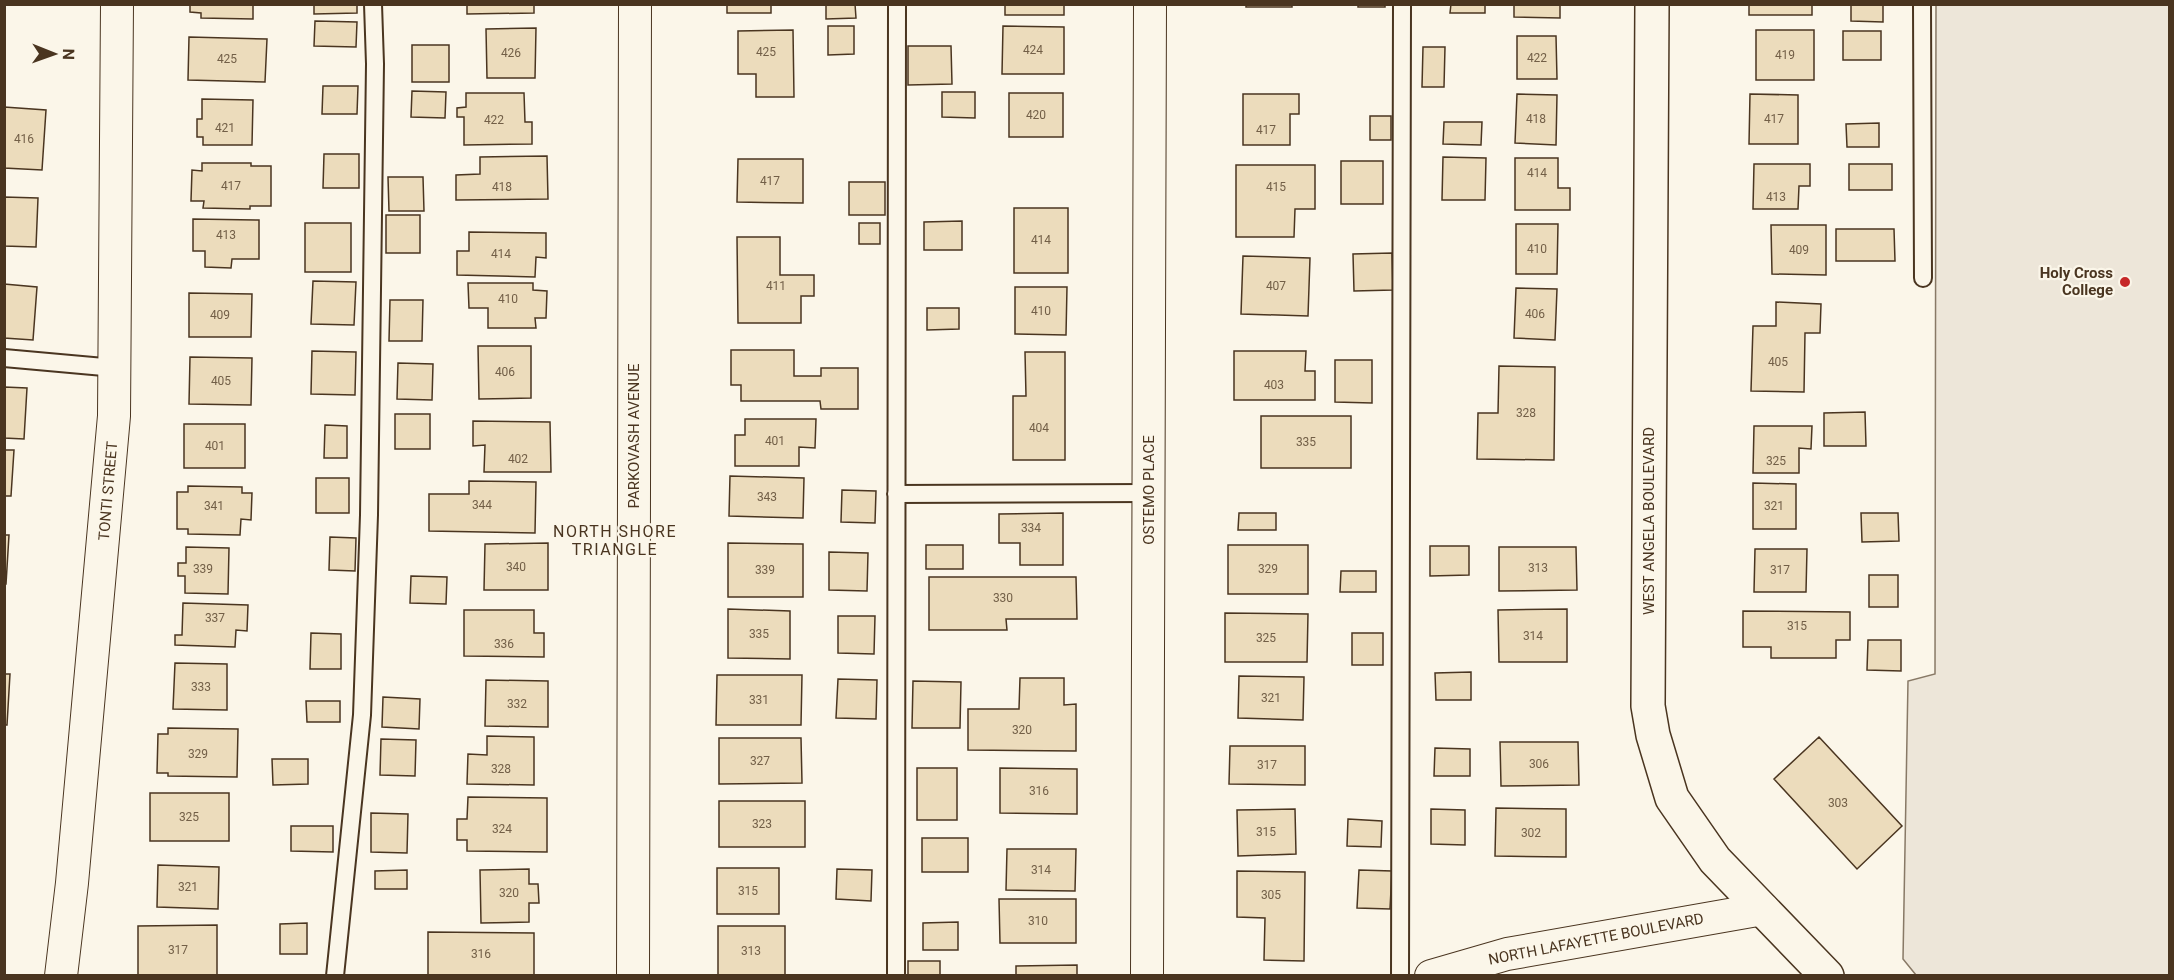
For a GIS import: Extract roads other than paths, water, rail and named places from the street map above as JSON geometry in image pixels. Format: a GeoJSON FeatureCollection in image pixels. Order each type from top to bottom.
{"type":"FeatureCollection","features":[{"type":"Feature","properties":{"kind":"street","name":"TONTI STREET"},"geometry":{"type":"LineString","coordinates":[[61,975],[72,883],[114,416],[117,4]]}},
{"type":"Feature","properties":{"kind":"street","name":"PARKOVASH AVENUE"},"geometry":{"type":"LineString","coordinates":[[633,975],[635,4]]}},
{"type":"Feature","properties":{"kind":"street","name":"OSTEMO PLACE"},"geometry":{"type":"LineString","coordinates":[[1147,975],[1150,4]]}},
{"type":"Feature","properties":{"kind":"street","name":"WEST ANGELA BOULEVARD"},"geometry":{"type":"LineString","coordinates":[[1652,4],[1648,706],[1653,735],[1672,798],[1715,860],[1827,975]]}},
{"type":"Feature","properties":{"kind":"street","name":"NORTH LAFAYETTE BOULEVARD"},"geometry":{"type":"LineString","coordinates":[[1431,975],[1507,954],[1763,909]]}},
{"type":"Feature","properties":{"kind":"lane"},"geometry":{"type":"LineString","coordinates":[[335,975],[362,716],[369,515],[375,64],[373,4]]}},
{"type":"Feature","properties":{"kind":"lane"},"geometry":{"type":"LineString","coordinates":[[896,975],[897,4]]}},
{"type":"Feature","properties":{"kind":"lane"},"geometry":{"type":"LineString","coordinates":[[1400,975],[1402,4]]}},
{"type":"Feature","properties":{"kind":"lane"},"geometry":{"type":"LineString","coordinates":[[1922,4],[1923,278]]}},
{"type":"Feature","properties":{"kind":"lane"},"geometry":{"type":"LineString","coordinates":[[4,358],[115,368]]}},
{"type":"Feature","properties":{"kind":"lane"},"geometry":{"type":"LineString","coordinates":[[896,494],[1149,493]]}},
{"type":"Feature","properties":{"kind":"place","name":"Holy Cross College"},"geometry":{"type":"Point","coordinates":[2125,282]}},
{"type":"Feature","properties":{"kind":"district","name":"NORTH SHORE TRIANGLE"},"geometry":{"type":"Point","coordinates":[615,540]}}]}
